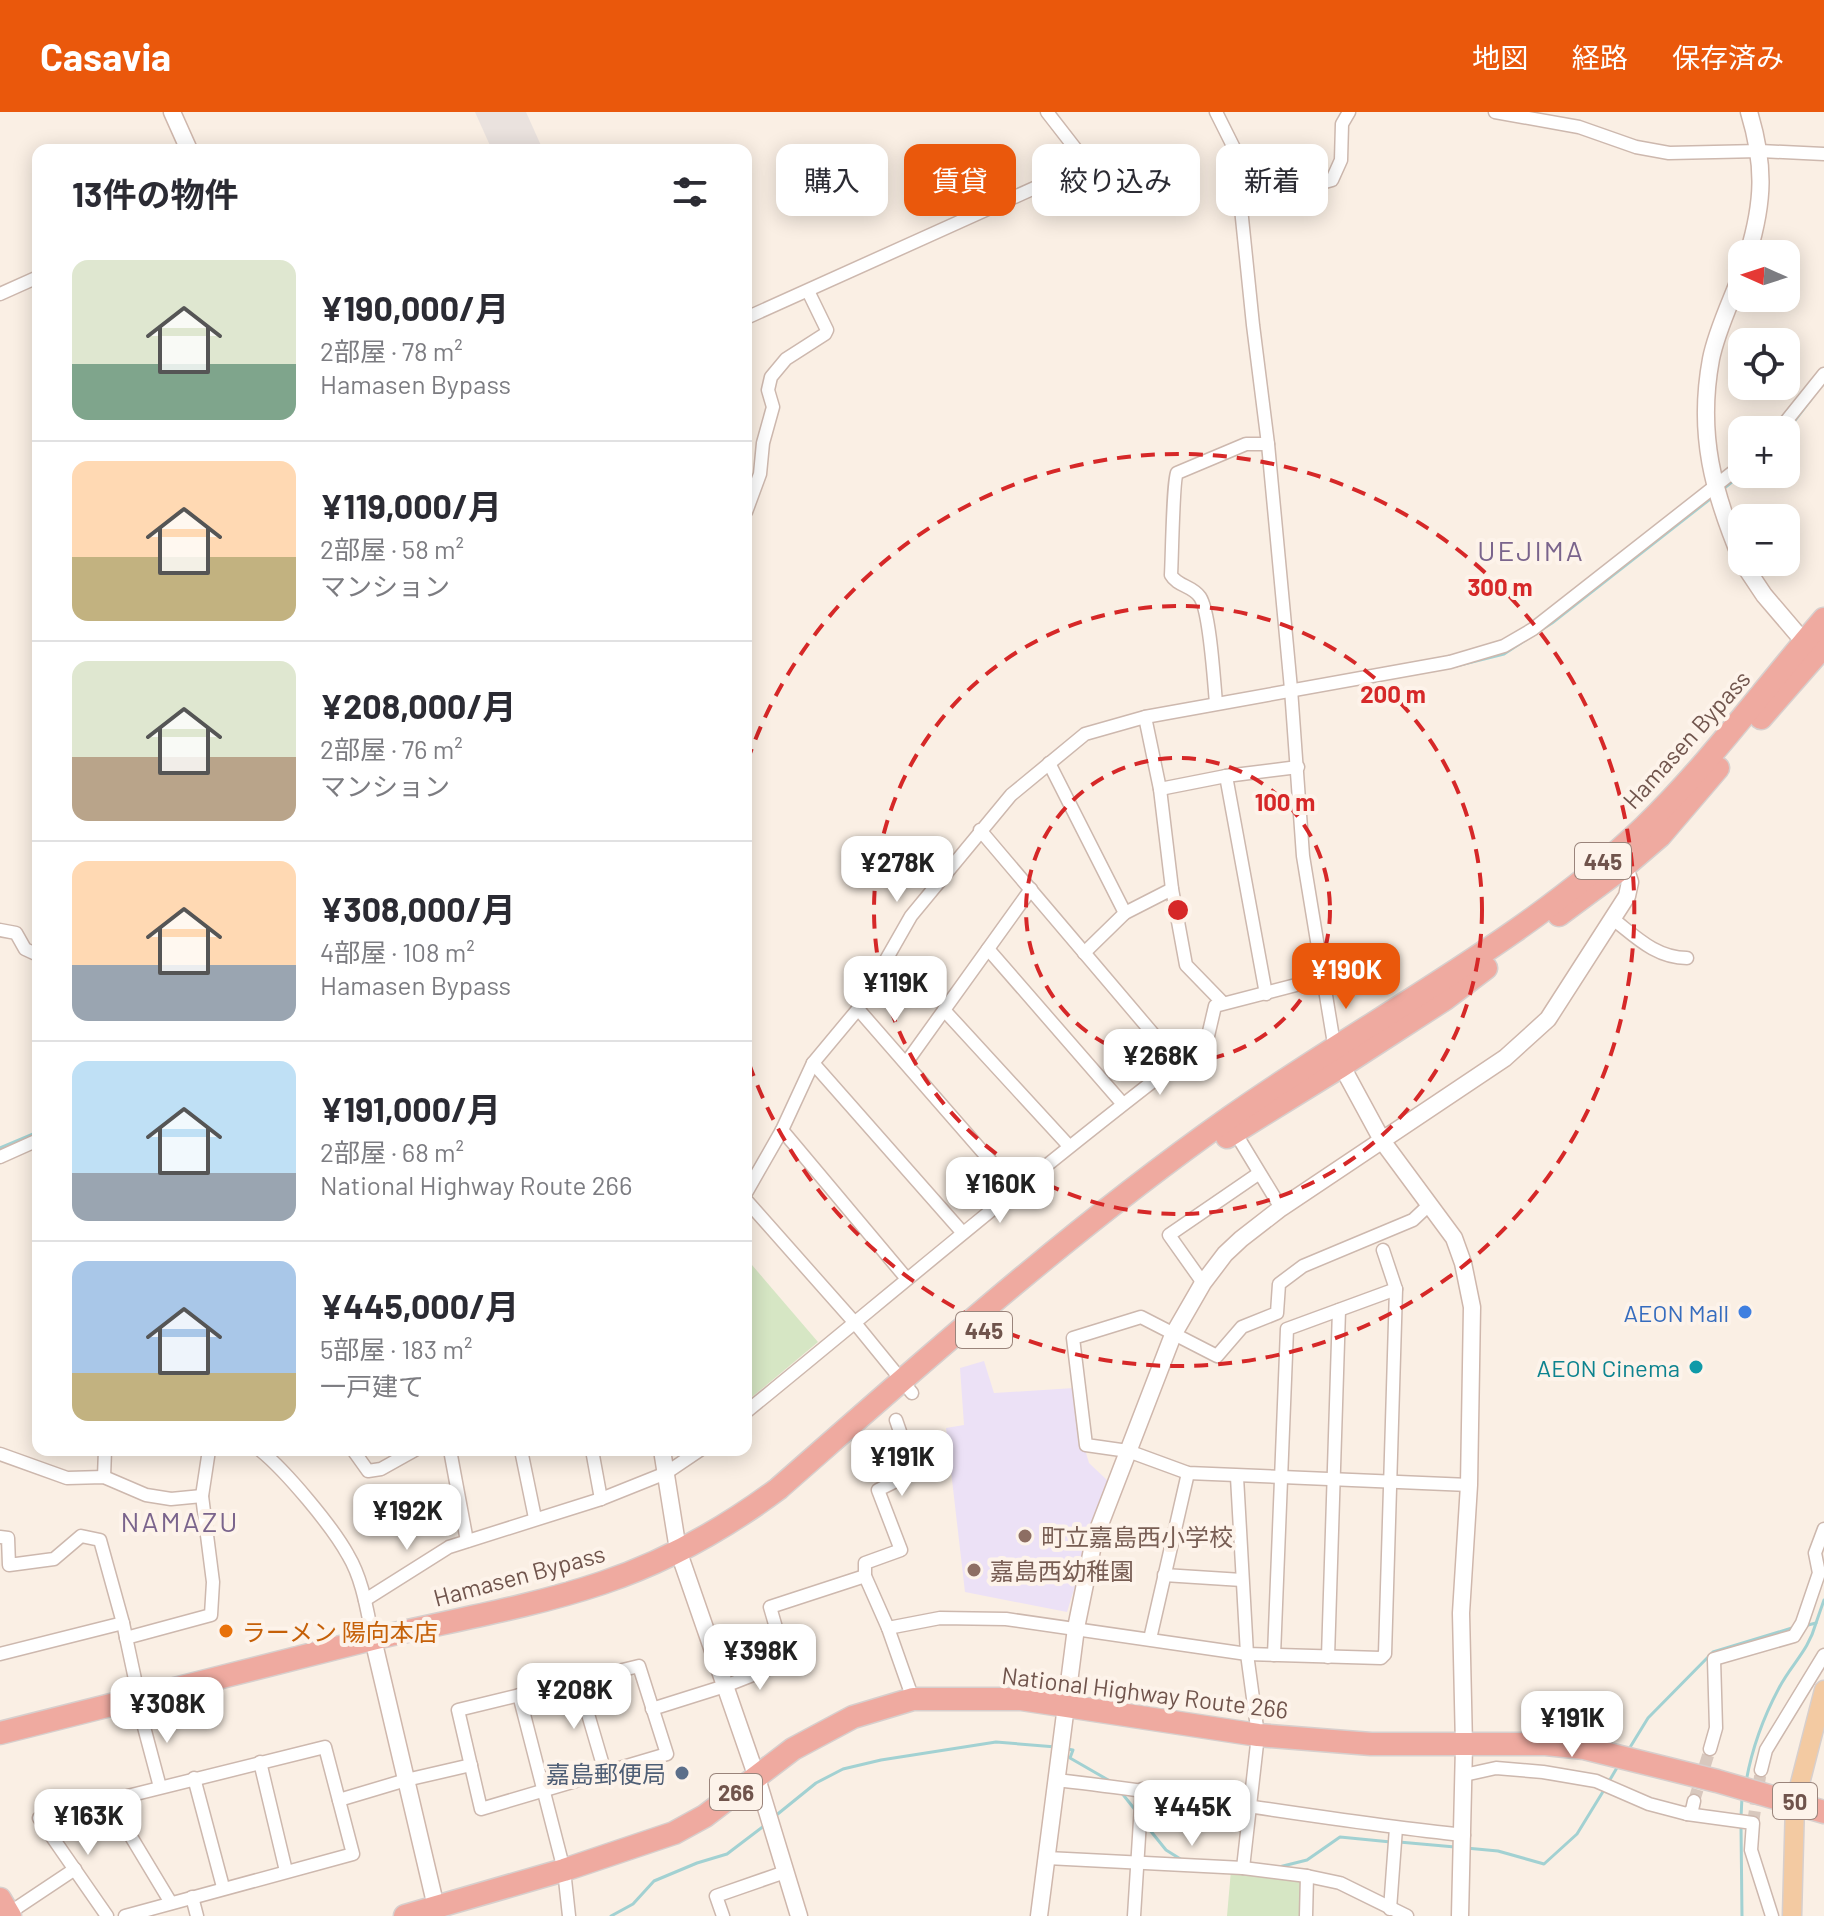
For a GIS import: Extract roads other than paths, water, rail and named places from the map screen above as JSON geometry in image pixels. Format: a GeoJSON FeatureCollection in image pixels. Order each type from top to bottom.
{"type":"FeatureCollection","features":[{"type":"Feature","properties":{"kind":"highway","name":"Hamasen Bypass"},"geometry":{"type":"LineString","coordinates":[[0,1745],[140,1705],[375,1646],[591,1602],[633,1587],[681,1557],[746,1528],[795,1493],[907,1387],[1232,1125],[1338,1058],[1445,999],[1622,858],[1660,836],[1817,652],[1824,619]]}},
{"type":"Feature","properties":{"kind":"highway","name":"National Highway Route 266"},"geometry":{"type":"LineString","coordinates":[[405,1916],[564,1870],[674,1833],[705,1816],[793,1749],[853,1717],[913,1699],[1008,1698],[1258,1735],[1371,1744],[1546,1744],[1584,1748],[1822,1811]]}},
{"type":"Feature","properties":{"kind":"highway","name":"Hamasen Bypass"},"geometry":{"type":"LineString","coordinates":[[0,1733],[140,1705]]}},
{"type":"Feature","properties":{"kind":"main road","name":"50"},"geometry":{"type":"LineString","coordinates":[[1792,1916],[1795,1803],[1824,1690]]}},
{"type":"Feature","properties":{"kind":"street"},"geometry":{"type":"LineString","coordinates":[[172,112],[186,144]]}},
{"type":"Feature","properties":{"kind":"street"},"geometry":{"type":"LineString","coordinates":[[752,315],[1081,167],[1084,163],[1082,157],[1047,112]]}},
{"type":"Feature","properties":{"kind":"street"},"geometry":{"type":"LineString","coordinates":[[1216,112],[1232,144]]}},
{"type":"Feature","properties":{"kind":"street"},"geometry":{"type":"LineString","coordinates":[[1328,181],[1332,180],[1341,160],[1342,124],[1353,112]]}},
{"type":"Feature","properties":{"kind":"street"},"geometry":{"type":"LineString","coordinates":[[1495,112],[1579,127],[1636,147],[1669,153],[1760,151],[1824,154]]}},
{"type":"Feature","properties":{"kind":"street"},"geometry":{"type":"LineString","coordinates":[[1749,112],[1760,151],[1762,176],[1758,220],[1752,240]]}},
{"type":"Feature","properties":{"kind":"street"},"geometry":{"type":"LineString","coordinates":[[1243,216],[1291,689],[1303,856],[1338,1058],[1383,1142],[1454,1238],[1472,1307],[1469,1485],[1461,1613],[1464,1835],[1460,1916]]}},
{"type":"Feature","properties":{"kind":"street"},"geometry":{"type":"LineString","coordinates":[[0,294],[32,280]]}},
{"type":"Feature","properties":{"kind":"street"},"geometry":{"type":"LineString","coordinates":[[752,496],[760,474],[763,443],[773,407],[768,390],[771,377],[786,359],[827,330],[808,291]]}},
{"type":"Feature","properties":{"kind":"street"},"geometry":{"type":"LineString","coordinates":[[1728,310],[1711,357],[1706,403],[1706,439],[1714,487],[1728,524]]}},
{"type":"Feature","properties":{"kind":"street"},"geometry":{"type":"LineString","coordinates":[[1790,416],[1824,374]]}},
{"type":"Feature","properties":{"kind":"street"},"geometry":{"type":"LineString","coordinates":[[1216,703],[1212,651],[1202,599],[1192,589],[1173,580],[1171,575],[1176,500],[1174,479],[1177,473],[1246,444],[1268,444]]}},
{"type":"Feature","properties":{"kind":"street"},"geometry":{"type":"LineString","coordinates":[[752,1182],[782,1130],[813,1063],[858,1009],[911,916],[1011,795],[1085,734],[1145,717],[1450,662],[1504,646],[1533,629],[1728,476]]}},
{"type":"Feature","properties":{"kind":"street"},"geometry":{"type":"LineString","coordinates":[[1751,576],[1764,595],[1817,652]]}},
{"type":"Feature","properties":{"kind":"street"},"geometry":{"type":"LineString","coordinates":[[1145,717],[1160,789],[1172,889],[1186,965],[1223,1003]]}},
{"type":"Feature","properties":{"kind":"street"},"geometry":{"type":"LineString","coordinates":[[1049,763],[1125,913]]}},
{"type":"Feature","properties":{"kind":"street"},"geometry":{"type":"LineString","coordinates":[[1160,789],[1226,776],[1298,767]]}},
{"type":"Feature","properties":{"kind":"street"},"geometry":{"type":"LineString","coordinates":[[1226,776],[1266,994]]}},
{"type":"Feature","properties":{"kind":"street"},"geometry":{"type":"LineString","coordinates":[[980,830],[1177,1062]]}},
{"type":"Feature","properties":{"kind":"street"},"geometry":{"type":"LineString","coordinates":[[1039,1916],[1076,1628],[1094,1540],[1173,1335],[1203,1283],[1241,1239],[1281,1208],[1505,1058],[1548,1019],[1630,890],[1622,858]]}},
{"type":"Feature","properties":{"kind":"street"},"geometry":{"type":"LineString","coordinates":[[906,1063],[1031,889]]}},
{"type":"Feature","properties":{"kind":"street"},"geometry":{"type":"LineString","coordinates":[[1084,953],[1125,913],[1172,889]]}},
{"type":"Feature","properties":{"kind":"street"},"geometry":{"type":"LineString","coordinates":[[1613,919],[1645,945],[1663,955],[1687,958]]}},
{"type":"Feature","properties":{"kind":"street"},"geometry":{"type":"LineString","coordinates":[[0,930],[16,933],[25,949],[32,952]]}},
{"type":"Feature","properties":{"kind":"street"},"geometry":{"type":"LineString","coordinates":[[988,949],[1122,1103]]}},
{"type":"Feature","properties":{"kind":"street"},"geometry":{"type":"LineString","coordinates":[[752,1407],[962,1232],[1208,1036],[1212,1011],[1223,1003],[1323,978]]}},
{"type":"Feature","properties":{"kind":"street"},"geometry":{"type":"LineString","coordinates":[[858,1009],[1015,1189]]}},
{"type":"Feature","properties":{"kind":"street"},"geometry":{"type":"LineString","coordinates":[[944,1010],[1069,1146]]}},
{"type":"Feature","properties":{"kind":"street"},"geometry":{"type":"LineString","coordinates":[[813,1063],[962,1232]]}},
{"type":"Feature","properties":{"kind":"street"},"geometry":{"type":"LineString","coordinates":[[1232,1125],[1258,1174],[1281,1208]]}},
{"type":"Feature","properties":{"kind":"street"},"geometry":{"type":"LineString","coordinates":[[782,1130],[907,1279]]}},
{"type":"Feature","properties":{"kind":"street"},"geometry":{"type":"LineString","coordinates":[[0,1157],[32,1143]]}},
{"type":"Feature","properties":{"kind":"street"},"geometry":{"type":"LineString","coordinates":[[1203,1283],[1169,1235],[1258,1174]]}},
{"type":"Feature","properties":{"kind":"street"},"geometry":{"type":"LineString","coordinates":[[1430,1204],[1413,1220],[1303,1266],[1279,1284],[1277,1313],[1242,1327],[1217,1356],[1141,1317],[1073,1338],[1086,1445],[1128,1451],[1188,1473],[1469,1485]]}},
{"type":"Feature","properties":{"kind":"street"},"geometry":{"type":"LineString","coordinates":[[752,1207],[907,1387]]}},
{"type":"Feature","properties":{"kind":"street"},"geometry":{"type":"LineString","coordinates":[[888,1628],[940,1618],[1006,1619],[1247,1654],[1381,1658],[1385,1654],[1396,1289],[1383,1250]]}},
{"type":"Feature","properties":{"kind":"street"},"geometry":{"type":"LineString","coordinates":[[1274,1655],[1287,1329],[1396,1289]]}},
{"type":"Feature","properties":{"kind":"street"},"geometry":{"type":"LineString","coordinates":[[1328,1657],[1339,1310]]}},
{"type":"Feature","properties":{"kind":"street"},"geometry":{"type":"LineString","coordinates":[[896,1420],[914,1472],[878,1490],[901,1550],[865,1563],[865,1576],[888,1628],[913,1699]]}},
{"type":"Feature","properties":{"kind":"street"},"geometry":{"type":"LineString","coordinates":[[0,1454],[67,1478],[104,1477],[146,1495],[171,1499],[202,1496]]}},
{"type":"Feature","properties":{"kind":"street"},"geometry":{"type":"LineString","coordinates":[[104,1477],[105,1456]]}},
{"type":"Feature","properties":{"kind":"street"},"geometry":{"type":"LineString","coordinates":[[126,1638],[211,1615],[213,1582],[202,1496],[208,1456]]}},
{"type":"Feature","properties":{"kind":"street"},"geometry":{"type":"LineString","coordinates":[[266,1456],[304,1496],[348,1554],[365,1600],[436,1907]]}},
{"type":"Feature","properties":{"kind":"street"},"geometry":{"type":"LineString","coordinates":[[357,1456],[368,1471],[381,1469],[404,1456]]}},
{"type":"Feature","properties":{"kind":"street"},"geometry":{"type":"LineString","coordinates":[[451,1456],[467,1541]]}},
{"type":"Feature","properties":{"kind":"street"},"geometry":{"type":"LineString","coordinates":[[522,1456],[535,1518]]}},
{"type":"Feature","properties":{"kind":"street"},"geometry":{"type":"LineString","coordinates":[[593,1456],[601,1499]]}},
{"type":"Feature","properties":{"kind":"street"},"geometry":{"type":"LineString","coordinates":[[663,1456],[681,1557],[756,1775],[799,1916]]}},
{"type":"Feature","properties":{"kind":"street"},"geometry":{"type":"LineString","coordinates":[[365,1600],[449,1547],[601,1499],[666,1473],[691,1456]]}},
{"type":"Feature","properties":{"kind":"street"},"geometry":{"type":"LineString","coordinates":[[1150,1639],[1188,1473]]}},
{"type":"Feature","properties":{"kind":"street"},"geometry":{"type":"LineString","coordinates":[[1237,1477],[1247,1654],[1258,1735],[1243,1868]]}},
{"type":"Feature","properties":{"kind":"street"},"geometry":{"type":"LineString","coordinates":[[1710,1749],[1716,1728],[1714,1659],[1794,1636],[1802,1623],[1819,1573],[1815,1553],[1824,1529]]}},
{"type":"Feature","properties":{"kind":"street"},"geometry":{"type":"LineString","coordinates":[[0,1537],[8,1538],[9,1565],[54,1559],[81,1536],[100,1540],[123,1623],[160,1787]]}},
{"type":"Feature","properties":{"kind":"street"},"geometry":{"type":"LineString","coordinates":[[1164,1575],[1242,1580]]}},
{"type":"Feature","properties":{"kind":"street"},"geometry":{"type":"LineString","coordinates":[[652,1709],[725,1686],[786,1662],[770,1607],[865,1576]]}},
{"type":"Feature","properties":{"kind":"street"},"geometry":{"type":"LineString","coordinates":[[0,1654],[123,1623]]}},
{"type":"Feature","properties":{"kind":"street"},"geometry":{"type":"LineString","coordinates":[[1761,1770],[1766,1750],[1824,1655]]}},
{"type":"Feature","properties":{"kind":"street"},"geometry":{"type":"LineString","coordinates":[[639,1666],[667,1754],[481,1809],[458,1710],[519,1695],[639,1666]]}},
{"type":"Feature","properties":{"kind":"street"},"geometry":{"type":"LineString","coordinates":[[578,1680],[605,1772]]}},
{"type":"Feature","properties":{"kind":"street"},"geometry":{"type":"LineString","coordinates":[[519,1695],[564,1870],[569,1916]]}},
{"type":"Feature","properties":{"kind":"street"},"geometry":{"type":"LineString","coordinates":[[107,1916],[39,1818],[325,1747],[353,1854],[125,1916]]}},
{"type":"Feature","properties":{"kind":"street"},"geometry":{"type":"LineString","coordinates":[[260,1762],[286,1871]]}},
{"type":"Feature","properties":{"kind":"street"},"geometry":{"type":"LineString","coordinates":[[339,1800],[471,1765]]}},
{"type":"Feature","properties":{"kind":"street"},"geometry":{"type":"LineString","coordinates":[[1464,1775],[1496,1768],[1556,1774],[1596,1781],[1649,1804],[1687,1814],[1753,1823],[1751,1850],[1772,1916]]}},
{"type":"Feature","properties":{"kind":"street"},"geometry":{"type":"LineString","coordinates":[[194,1778],[223,1887]]}},
{"type":"Feature","properties":{"kind":"street"},"geometry":{"type":"LineString","coordinates":[[1056,1780],[1142,1789],[1396,1828],[1464,1835]]}},
{"type":"Feature","properties":{"kind":"street"},"geometry":{"type":"LineString","coordinates":[[1134,1916],[1142,1789]]}},
{"type":"Feature","properties":{"kind":"street"},"geometry":{"type":"LineString","coordinates":[[109,1800],[171,1903]]}},
{"type":"Feature","properties":{"kind":"street"},"geometry":{"type":"LineString","coordinates":[[1687,1814],[1692,1810],[1694,1801]]}},
{"type":"Feature","properties":{"kind":"street"},"geometry":{"type":"LineString","coordinates":[[1390,1909],[1396,1828]]}},
{"type":"Feature","properties":{"kind":"street"},"geometry":{"type":"LineString","coordinates":[[1047,1858],[1243,1868],[1307,1876],[1340,1883],[1407,1916]]}},
{"type":"Feature","properties":{"kind":"street"},"geometry":{"type":"LineString","coordinates":[[6,1909],[75,1869]]}},
{"type":"Feature","properties":{"kind":"street"},"geometry":{"type":"LineString","coordinates":[[723,1916],[716,1896],[785,1872]]}},
{"type":"Feature","properties":{"kind":"street"},"geometry":{"type":"LineString","coordinates":[[1306,1916],[1307,1876]]}},
{"type":"Feature","properties":{"kind":"street"},"geometry":{"type":"LineString","coordinates":[[192,1897],[197,1916]]}},
{"type":"Feature","properties":{"kind":"waterway"},"geometry":{"type":"LineString","coordinates":[[1798,416],[1812,398]]}},
{"type":"Feature","properties":{"kind":"waterway"},"geometry":{"type":"LineString","coordinates":[[1723,489],[1728,485]]}},
{"type":"Feature","properties":{"kind":"waterway"},"geometry":{"type":"LineString","coordinates":[[1452,667],[1504,654],[1552,623],[1714,496]]}},
{"type":"Feature","properties":{"kind":"waterway"},"geometry":{"type":"LineString","coordinates":[[0,1148],[32,1135]]}},
{"type":"Feature","properties":{"kind":"waterway"},"geometry":{"type":"LineString","coordinates":[[1804,1626],[1816,1623],[1824,1600]]}},
{"type":"Feature","properties":{"kind":"waterway"},"geometry":{"type":"LineString","coordinates":[[1746,1782],[1768,1711],[1784,1679],[1809,1642],[1816,1623]]}},
{"type":"Feature","properties":{"kind":"waterway"},"geometry":{"type":"LineString","coordinates":[[1629,1749],[1648,1718],[1713,1652],[1792,1628]]}},
{"type":"Feature","properties":{"kind":"waterway"},"geometry":{"type":"LineString","coordinates":[[774,1817],[816,1783],[843,1769],[996,1742],[1056,1747]]}},
{"type":"Feature","properties":{"kind":"waterway"},"geometry":{"type":"LineString","coordinates":[[1067,1749],[1073,1750],[1070,1758],[1110,1781]]}},
{"type":"Feature","properties":{"kind":"waterway"},"geometry":{"type":"LineString","coordinates":[[1608,1783],[1618,1766]]}},
{"type":"Feature","properties":{"kind":"waterway"},"geometry":{"type":"LineString","coordinates":[[1466,1848],[1498,1851],[1544,1864],[1577,1834],[1604,1790]]}},
{"type":"Feature","properties":{"kind":"waterway"},"geometry":{"type":"LineString","coordinates":[[1121,1792],[1136,1811]]}},
{"type":"Feature","properties":{"kind":"waterway"},"geometry":{"type":"LineString","coordinates":[[1741,1817],[1742,1797]]}},
{"type":"Feature","properties":{"kind":"waterway"},"geometry":{"type":"LineString","coordinates":[[1145,1824],[1166,1850],[1182,1860]]}},
{"type":"Feature","properties":{"kind":"waterway"},"geometry":{"type":"LineString","coordinates":[[611,1916],[633,1904],[654,1881],[727,1854],[765,1825]]}},
{"type":"Feature","properties":{"kind":"waterway"},"geometry":{"type":"LineString","coordinates":[[1741,1825],[1742,1916]]}},
{"type":"Feature","properties":{"kind":"waterway"},"geometry":{"type":"LineString","coordinates":[[1279,1867],[1307,1860],[1340,1837],[1391,1842]]}},
{"type":"Feature","properties":{"kind":"waterway"},"geometry":{"type":"LineString","coordinates":[[1399,1842],[1455,1847]]}},
{"type":"Feature","properties":{"kind":"tunnel"},"geometry":{"type":"LineString","coordinates":[[1694,1801],[1710,1749]]}},
{"type":"Feature","properties":{"kind":"tunnel"},"geometry":{"type":"LineString","coordinates":[[1753,1823],[1761,1770]]}},
{"type":"Feature","properties":{"kind":"place","name":"AEON Mall"},"geometry":{"type":"Point","coordinates":[1745,1312]}},
{"type":"Feature","properties":{"kind":"place","name":"AEON Cinema"},"geometry":{"type":"Point","coordinates":[1696,1367]}},
{"type":"Feature","properties":{"kind":"place","name":"町立嘉島西小学校"},"geometry":{"type":"Point","coordinates":[1025,1536]}},
{"type":"Feature","properties":{"kind":"place","name":"嘉島西幼稚園"},"geometry":{"type":"Point","coordinates":[974,1570]}},
{"type":"Feature","properties":{"kind":"place","name":"ラーメン 陽向本店"},"geometry":{"type":"Point","coordinates":[226,1631]}},
{"type":"Feature","properties":{"kind":"place","name":"嘉島郵便局"},"geometry":{"type":"Point","coordinates":[682,1773]}},
{"type":"Feature","properties":{"kind":"district","name":"UEJIMA"},"geometry":{"type":"Point","coordinates":[1531,550]}},
{"type":"Feature","properties":{"kind":"district","name":"NAMAZU"},"geometry":{"type":"Point","coordinates":[180,1521]}}]}
